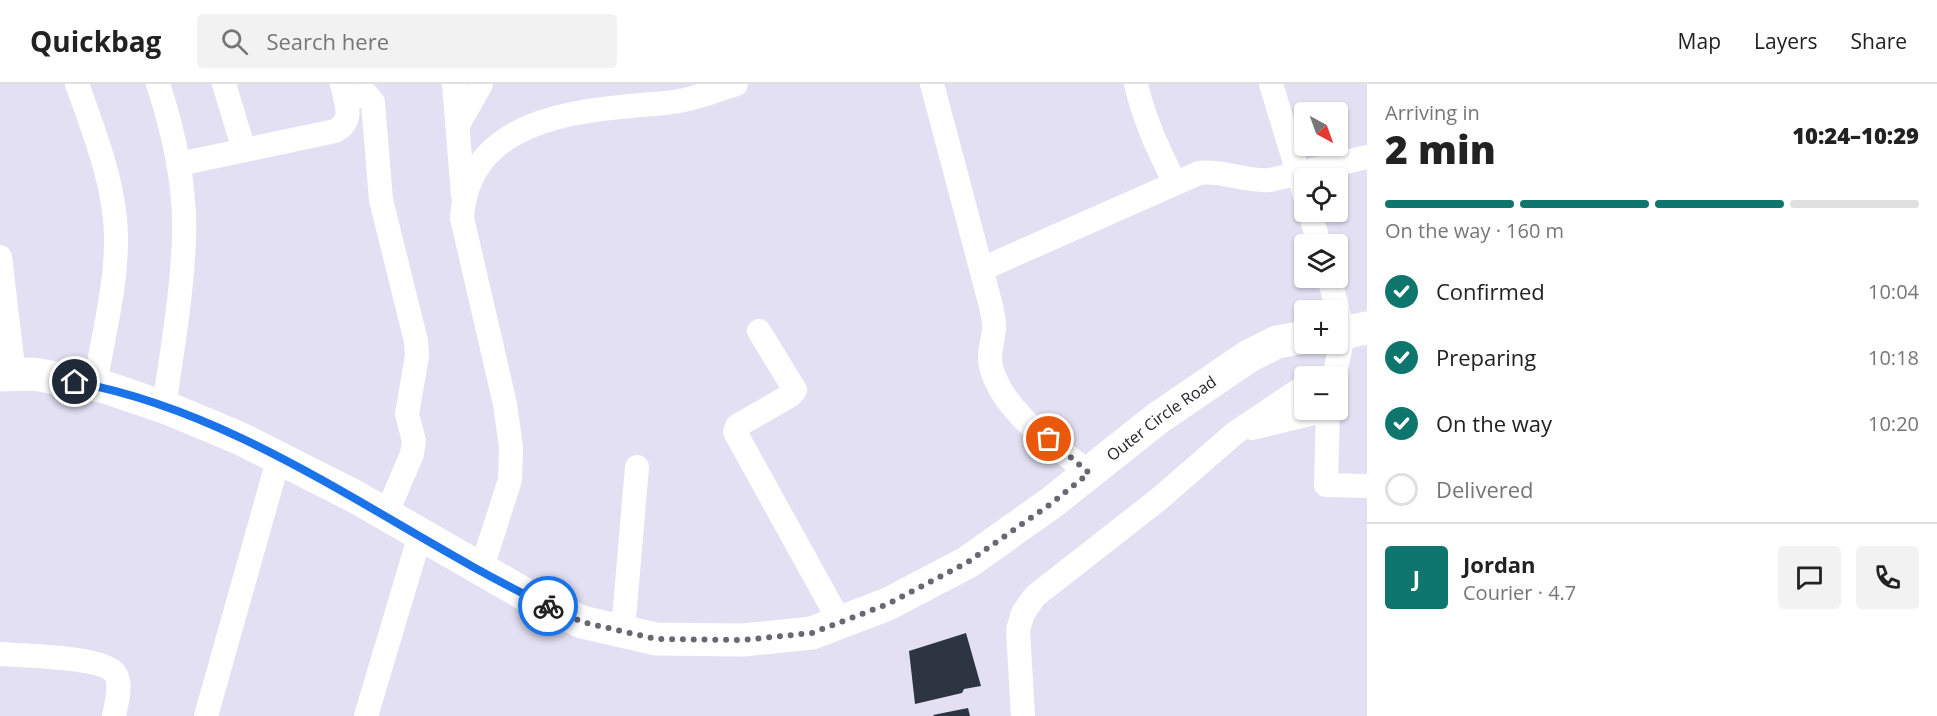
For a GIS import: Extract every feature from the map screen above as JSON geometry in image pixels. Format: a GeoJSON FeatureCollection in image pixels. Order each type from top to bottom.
{"type":"FeatureCollection","features":[{"type":"Feature","properties":{"kind":"main road","name":"Outer Circle Road"},"geometry":{"type":"LineString","coordinates":[[7,375],[34,374],[95,385],[164,407],[279,457],[481,570],[582,622],[656,639],[743,640],[812,633],[888,604],[968,562],[1052,503],[1158,418],[1249,356],[1277,342],[1294,339]]}},
{"type":"Feature","properties":{"kind":"street"},"geometry":{"type":"LineString","coordinates":[[77,84],[107,177],[116,234],[112,286],[95,385]]}},
{"type":"Feature","properties":{"kind":"street"},"geometry":{"type":"LineString","coordinates":[[158,84],[179,164],[184,236],[179,303],[164,407]]}},
{"type":"Feature","properties":{"kind":"street"},"geometry":{"type":"LineString","coordinates":[[224,84],[244,150]]}},
{"type":"Feature","properties":{"kind":"street"},"geometry":{"type":"LineString","coordinates":[[454,84],[459,123],[462,218],[505,404],[511,447],[510,480],[481,570]]}},
{"type":"Feature","properties":{"kind":"street"},"geometry":{"type":"LineString","coordinates":[[459,123],[481,84]]}},
{"type":"Feature","properties":{"kind":"street"},"geometry":{"type":"LineString","coordinates":[[463,198],[472,176],[502,143],[556,116],[598,108],[687,100],[736,84]]}},
{"type":"Feature","properties":{"kind":"street"},"geometry":{"type":"LineString","coordinates":[[932,84],[982,269],[994,328],[989,349],[992,369],[1003,394],[1022,416],[1089,473]]}},
{"type":"Feature","properties":{"kind":"street"},"geometry":{"type":"LineString","coordinates":[[1137,84],[1142,109],[1175,183]]}},
{"type":"Feature","properties":{"kind":"street"},"geometry":{"type":"LineString","coordinates":[[1271,84],[1297,168]]}},
{"type":"Feature","properties":{"kind":"street"},"geometry":{"type":"LineString","coordinates":[[179,164],[343,128],[349,116],[344,91],[367,96],[373,102],[381,200],[416,340],[417,356],[407,414],[414,441],[412,454],[386,515]]}},
{"type":"Feature","properties":{"kind":"street"},"geometry":{"type":"LineString","coordinates":[[1341,168],[1367,157]]}},
{"type":"Feature","properties":{"kind":"street"},"geometry":{"type":"LineString","coordinates":[[982,269],[1198,173],[1214,171],[1257,181],[1294,184]]}},
{"type":"Feature","properties":{"kind":"street"},"geometry":{"type":"LineString","coordinates":[[0,257],[7,375]]}},
{"type":"Feature","properties":{"kind":"street"},"geometry":{"type":"LineString","coordinates":[[1333,288],[1349,326],[1333,366]]}},
{"type":"Feature","properties":{"kind":"street"},"geometry":{"type":"LineString","coordinates":[[759,331],[795,390],[737,426],[735,432],[840,622]]}},
{"type":"Feature","properties":{"kind":"street"},"geometry":{"type":"LineString","coordinates":[[1023,716],[1018,630],[1023,613],[1035,596],[1160,499],[1235,433],[1294,393]]}},
{"type":"Feature","properties":{"kind":"street"},"geometry":{"type":"LineString","coordinates":[[1235,433],[1294,418]]}},
{"type":"Feature","properties":{"kind":"street"},"geometry":{"type":"LineString","coordinates":[[1327,420],[1326,485],[1367,486]]}},
{"type":"Feature","properties":{"kind":"street"},"geometry":{"type":"LineString","coordinates":[[206,716],[279,457]]}},
{"type":"Feature","properties":{"kind":"street"},"geometry":{"type":"LineString","coordinates":[[623,632],[637,467]]}},
{"type":"Feature","properties":{"kind":"street"},"geometry":{"type":"LineString","coordinates":[[366,716],[420,536]]}},
{"type":"Feature","properties":{"kind":"street"},"geometry":{"type":"LineString","coordinates":[[0,654],[89,662],[108,667],[116,674],[119,684],[114,716]]}},
{"type":"Feature","properties":{"kind":"building"},"geometry":{"type":"Polygon","coordinates":[[[966,633],[981,686],[915,704],[909,651],[966,633]]]}},
{"type":"Feature","properties":{"kind":"building"},"geometry":{"type":"Polygon","coordinates":[[[968,708],[970,716],[933,715],[968,708]]]}},
{"type":"Feature","properties":{"kind":"way so far"},"geometry":{"type":"LineString","coordinates":[[548,606],[582,622],[656,639],[743,640],[812,633],[888,604],[968,562],[1052,503],[1089,473],[1049,439]]}},
{"type":"Feature","properties":{"kind":"route"},"geometry":{"type":"LineString","coordinates":[[75,382],[105,387],[164,407],[239,438],[354,496],[420,536],[548,606]]}}]}
